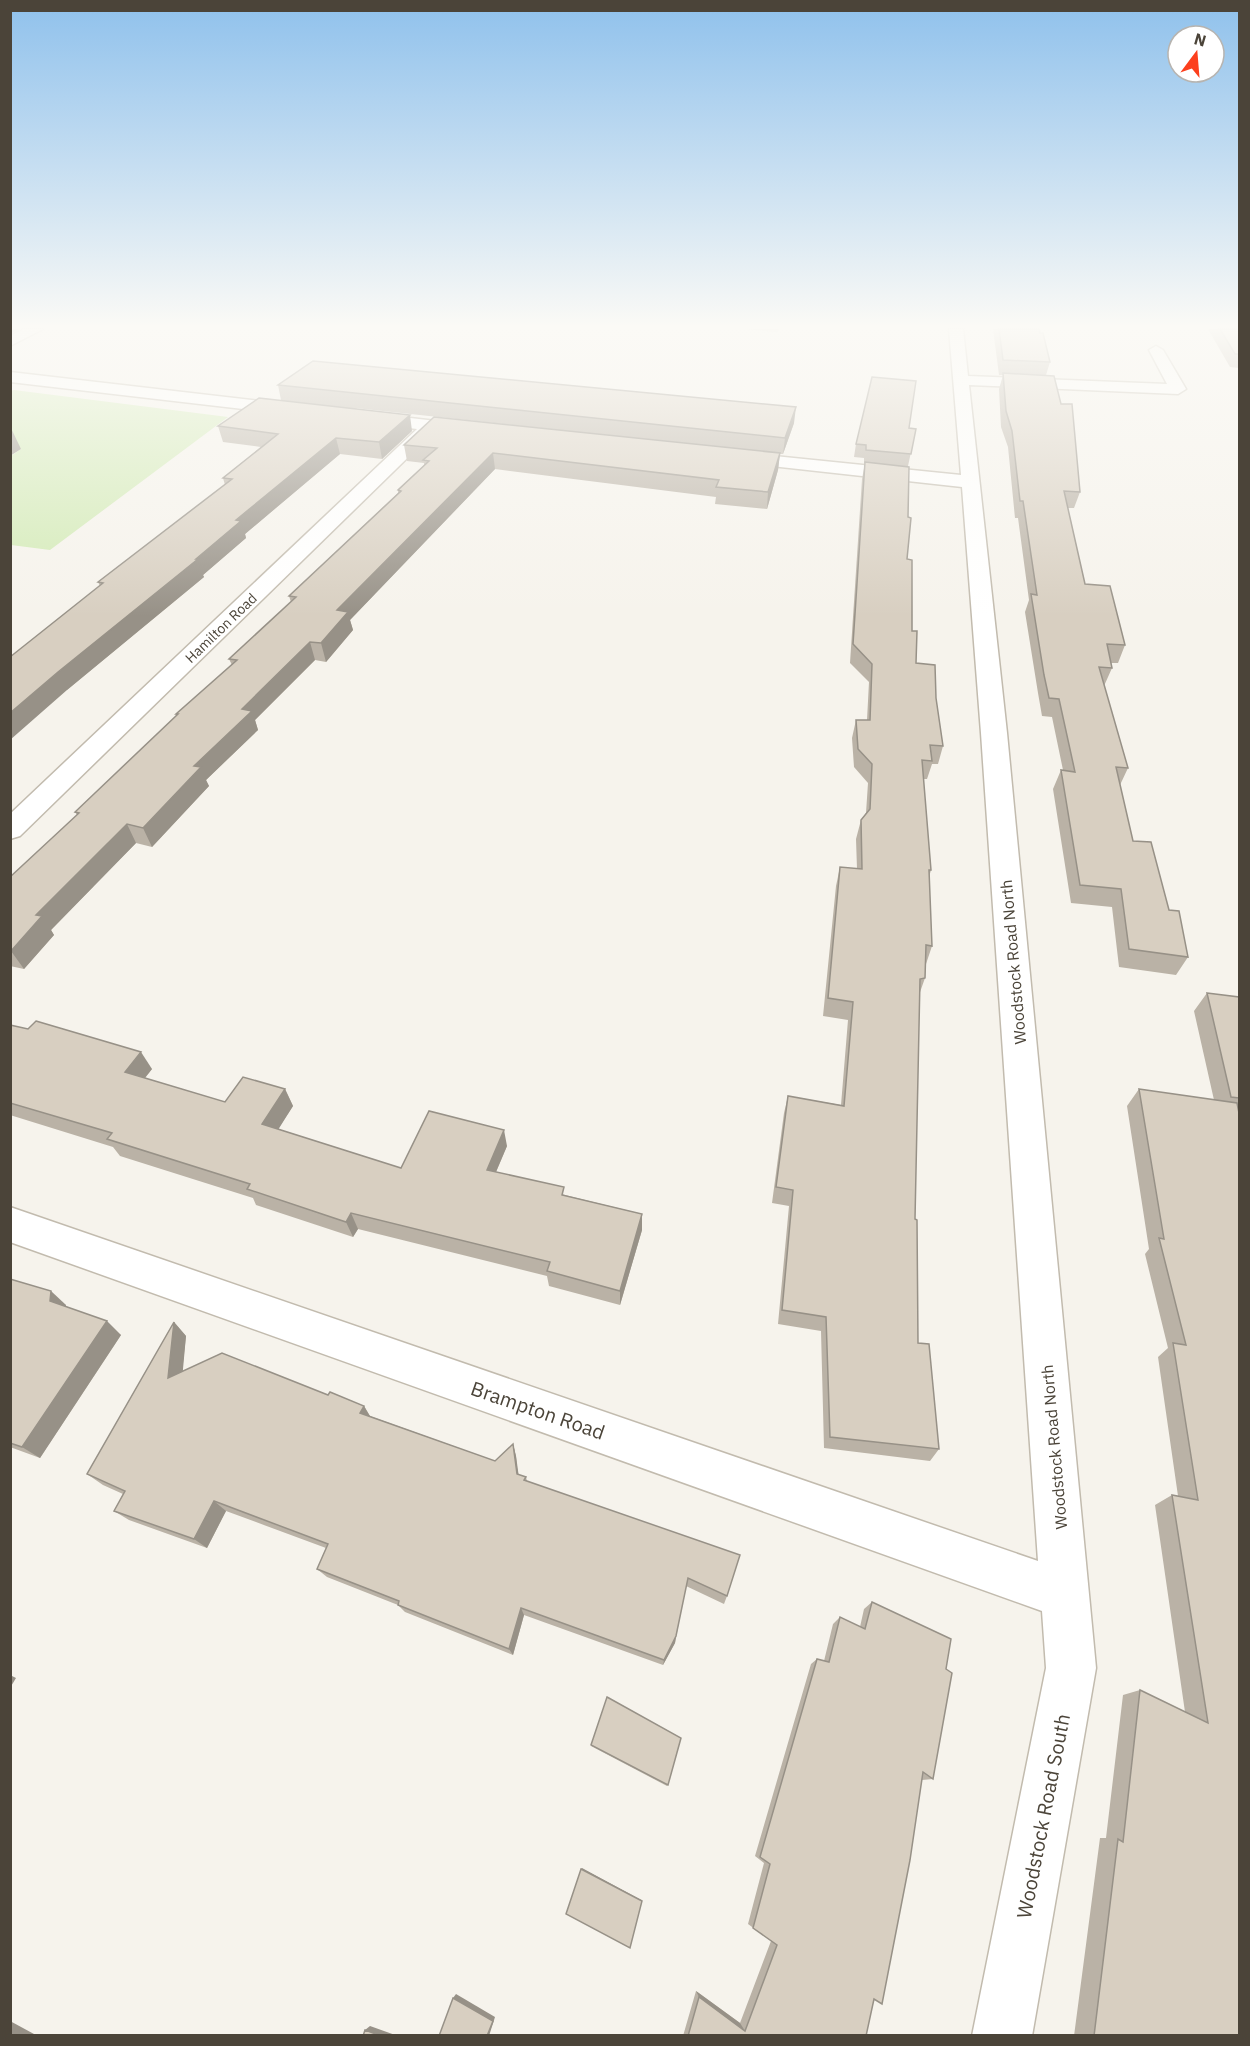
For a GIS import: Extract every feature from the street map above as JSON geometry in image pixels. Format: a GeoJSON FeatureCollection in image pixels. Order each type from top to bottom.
{"type":"FeatureCollection","features":[{"type":"Feature","properties":{"kind":"street"},"geometry":{"type":"LineString","coordinates":[[426,424],[490,432]]}},
{"type":"Feature","properties":{"kind":"street","name":"Woodstock Road North"},"geometry":{"type":"LineString","coordinates":[[964,424],[994,725],[1066,1596]]}},
{"type":"Feature","properties":{"kind":"street","name":"Hamilton Road"},"geometry":{"type":"LineString","coordinates":[[10,830],[431,425]]}},
{"type":"Feature","properties":{"kind":"street"},"geometry":{"type":"LineString","coordinates":[[712,455],[970,482]]}},
{"type":"Feature","properties":{"kind":"street","name":"Brampton Road"},"geometry":{"type":"LineString","coordinates":[[10,1224],[1066,1596]]}},
{"type":"Feature","properties":{"kind":"street","name":"Woodstock Road South"},"geometry":{"type":"LineString","coordinates":[[1002,2036],[1071,1668],[1066,1596]]}},
{"type":"Feature","properties":{"kind":"green space"},"geometry":{"type":"Polygon","coordinates":[[[11,424],[218,424],[50,550],[11,545],[11,456],[21,449],[11,447],[11,424]]]}},
{"type":"Feature","properties":{"kind":"building"},"geometry":{"type":"Polygon","coordinates":[[[399,424],[379,442],[336,438],[236,520],[241,521],[196,559],[198,559],[10,713],[10,657],[103,583],[98,582],[232,479],[223,478],[278,434],[218,426],[399,424]]]}},
{"type":"Feature","properties":{"kind":"building"},"geometry":{"type":"Polygon","coordinates":[[[426,424],[506,424],[780,453],[768,492],[716,487],[719,480],[493,453],[337,610],[348,612],[321,643],[310,642],[242,709],[252,711],[194,766],[201,767],[143,828],[127,824],[36,915],[42,916],[11,951],[10,877],[79,813],[75,812],[178,714],[176,714],[237,660],[229,659],[296,597],[289,596],[401,491],[398,490],[429,461],[423,460],[437,448],[404,445],[426,424]]]}},
{"type":"Feature","properties":{"kind":"building"},"geometry":{"type":"Polygon","coordinates":[[[656,424],[790,424],[785,438],[656,424]]]}},
{"type":"Feature","properties":{"kind":"building"},"geometry":{"type":"Polygon","coordinates":[[[861,424],[910,424],[909,428],[916,429],[911,454],[866,450],[866,445],[856,444],[861,424]]]}},
{"type":"Feature","properties":{"kind":"building"},"geometry":{"type":"Polygon","coordinates":[[[1010,424],[1074,424],[1080,492],[1064,491],[1085,584],[1110,586],[1125,645],[1107,644],[1112,668],[1099,667],[1128,768],[1116,767],[1133,841],[1151,842],[1169,910],[1179,911],[1188,957],[1129,949],[1121,889],[1080,885],[1061,770],[1075,772],[1059,699],[1049,698],[1044,675],[1031,594],[1037,595],[1023,501],[1020,501],[1010,424]]]}},
{"type":"Feature","properties":{"kind":"building"},"geometry":{"type":"Polygon","coordinates":[[[865,462],[909,467],[908,517],[911,518],[907,559],[912,560],[912,631],[917,631],[916,663],[935,665],[936,698],[943,746],[930,745],[932,761],[922,760],[931,870],[929,870],[932,946],[926,945],[925,978],[920,979],[915,1219],[917,1220],[918,1343],[929,1344],[939,1449],[830,1437],[826,1317],[782,1310],[793,1190],[776,1187],[788,1096],[844,1106],[853,1002],[828,998],[840,867],[862,869],[861,820],[870,809],[872,764],[858,749],[856,720],[870,720],[872,664],[853,644],[865,462]]]}},
{"type":"Feature","properties":{"kind":"building"},"geometry":{"type":"Polygon","coordinates":[[[1207,993],[1239,997],[1239,1098],[1231,1097],[1207,993]]]}},
{"type":"Feature","properties":{"kind":"building"},"geometry":{"type":"Polygon","coordinates":[[[36,1021],[141,1052],[125,1072],[225,1102],[243,1077],[285,1089],[262,1124],[401,1168],[429,1111],[504,1130],[487,1170],[564,1187],[562,1195],[642,1214],[620,1291],[547,1271],[550,1262],[351,1213],[346,1222],[247,1189],[250,1184],[107,1139],[112,1133],[10,1103],[10,1025],[28,1029],[36,1021]]]}},
{"type":"Feature","properties":{"kind":"building"},"geometry":{"type":"Polygon","coordinates":[[[1139,1089],[1237,1103],[1239,1113],[1239,2036],[1094,2036],[1118,1839],[1123,1842],[1140,1690],[1208,1723],[1172,1495],[1198,1500],[1173,1343],[1186,1345],[1159,1238],[1164,1239],[1139,1089]]]}},
{"type":"Feature","properties":{"kind":"building"},"geometry":{"type":"Polygon","coordinates":[[[10,1279],[51,1291],[50,1301],[107,1321],[22,1447],[10,1443],[10,1279]]]}},
{"type":"Feature","properties":{"kind":"building"},"geometry":{"type":"Polygon","coordinates":[[[174,1322],[168,1378],[222,1353],[328,1395],[330,1392],[364,1406],[360,1413],[495,1461],[513,1444],[517,1474],[526,1477],[524,1480],[740,1555],[727,1596],[688,1578],[676,1636],[664,1660],[521,1608],[509,1649],[398,1605],[399,1601],[317,1569],[328,1544],[214,1501],[194,1539],[114,1511],[125,1491],[87,1474],[174,1322]]]}},
{"type":"Feature","properties":{"kind":"building"},"geometry":{"type":"Polygon","coordinates":[[[872,1602],[951,1639],[946,1669],[952,1673],[933,1779],[923,1772],[910,1860],[882,2004],[874,1999],[866,2036],[688,2036],[699,1997],[745,2031],[777,1945],[753,1928],[770,1864],[760,1857],[817,1659],[829,1662],[840,1617],[865,1629],[872,1602]]]}},
{"type":"Feature","properties":{"kind":"building"},"geometry":{"type":"Polygon","coordinates":[[[607,1697],[681,1738],[668,1785],[591,1745],[607,1697]]]}},
{"type":"Feature","properties":{"kind":"building"},"geometry":{"type":"Polygon","coordinates":[[[581,1869],[642,1901],[630,1948],[566,1914],[581,1869]]]}},
{"type":"Feature","properties":{"kind":"building"},"geometry":{"type":"Polygon","coordinates":[[[453,1998],[493,2021],[487,2036],[439,2036],[453,1998]]]}},
{"type":"Feature","properties":{"kind":"building"},"geometry":{"type":"Polygon","coordinates":[[[365,2030],[381,2036],[363,2036],[365,2030]]]}}]}
